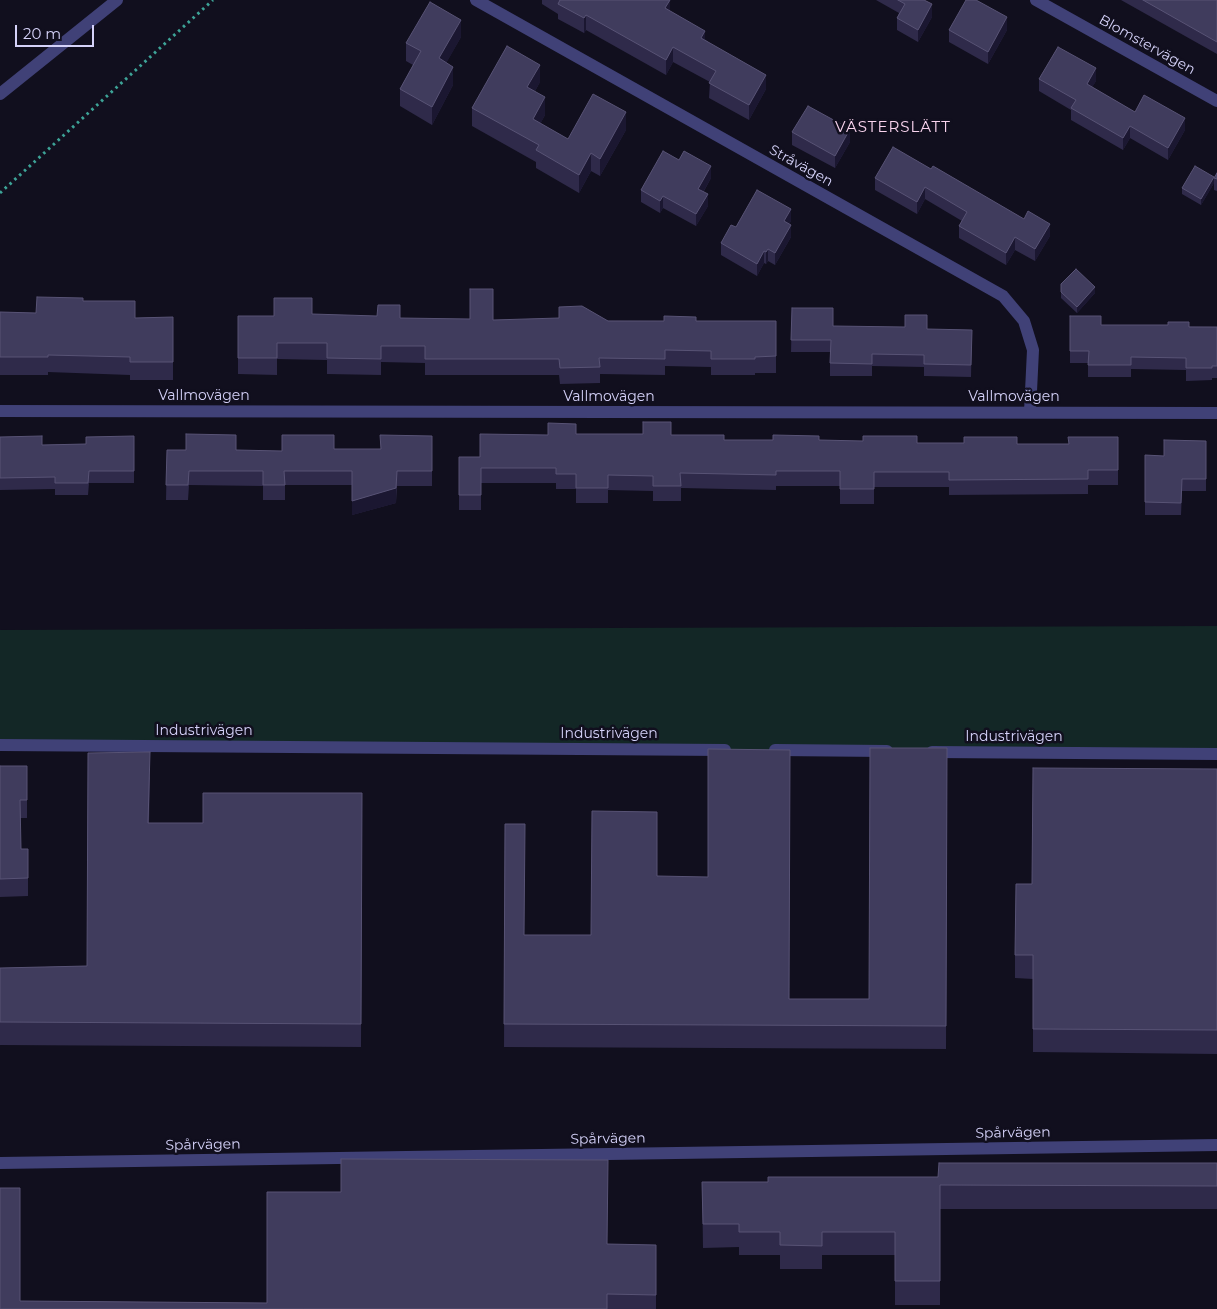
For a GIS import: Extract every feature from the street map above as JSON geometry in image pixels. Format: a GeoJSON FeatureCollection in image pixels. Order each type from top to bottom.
{"type":"FeatureCollection","features":[{"type":"Feature","properties":{"kind":"street"},"geometry":{"type":"LineString","coordinates":[[0,94],[117,0]]}},
{"type":"Feature","properties":{"kind":"street","name":"Stråvägen"},"geometry":{"type":"LineString","coordinates":[[476,0],[1003,296],[1024,321],[1033,350],[1030,412]]}},
{"type":"Feature","properties":{"kind":"street","name":"Blomstervägen"},"geometry":{"type":"LineString","coordinates":[[1036,0],[1217,101]]}},
{"type":"Feature","properties":{"kind":"street","name":"Vallmovägen"},"geometry":{"type":"LineString","coordinates":[[0,411],[1217,413]]}},
{"type":"Feature","properties":{"kind":"street","name":"Industrivägen"},"geometry":{"type":"LineString","coordinates":[[0,745],[738,750]]}},
{"type":"Feature","properties":{"kind":"street"},"geometry":{"type":"LineString","coordinates":[[758,750],[898,751]]}},
{"type":"Feature","properties":{"kind":"street","name":"Industrivägen"},"geometry":{"type":"LineString","coordinates":[[918,752],[1217,754]]}},
{"type":"Feature","properties":{"kind":"street","name":"Spårvägen"},"geometry":{"type":"LineString","coordinates":[[0,1163],[1217,1145]]}},
{"type":"Feature","properties":{"kind":"path"},"geometry":{"type":"LineString","coordinates":[[0,193],[213,0]]}},
{"type":"Feature","properties":{"kind":"green space"},"geometry":{"type":"Polygon","coordinates":[[[1217,626],[1217,754],[0,745],[0,630],[1217,626]]]}},
{"type":"Feature","properties":{"kind":"building"},"geometry":{"type":"Polygon","coordinates":[[[560,0],[670,0],[665,8],[705,31],[701,38],[766,75],[749,105],[709,83],[716,71],[673,47],[666,60],[586,15],[584,18],[558,4],[560,0]]]}},
{"type":"Feature","properties":{"kind":"building"},"geometry":{"type":"Polygon","coordinates":[[[898,0],[924,0],[932,4],[918,30],[897,18],[905,4],[898,0]]]}},
{"type":"Feature","properties":{"kind":"building"},"geometry":{"type":"Polygon","coordinates":[[[966,0],[976,0],[1007,17],[988,52],[949,30],[966,0]]]}},
{"type":"Feature","properties":{"kind":"building"},"geometry":{"type":"Polygon","coordinates":[[[1143,0],[1217,0],[1217,42],[1143,0]]]}},
{"type":"Feature","properties":{"kind":"building"},"geometry":{"type":"Polygon","coordinates":[[[430,2],[461,20],[439,58],[453,67],[432,107],[400,89],[421,51],[406,43],[430,2]]]}},
{"type":"Feature","properties":{"kind":"building"},"geometry":{"type":"Polygon","coordinates":[[[507,46],[540,65],[527,87],[545,97],[533,119],[568,139],[593,94],[626,112],[600,159],[591,153],[579,175],[536,150],[539,145],[472,108],[507,46]]]}},
{"type":"Feature","properties":{"kind":"building"},"geometry":{"type":"Polygon","coordinates":[[[1058,47],[1096,68],[1087,84],[1135,112],[1144,95],[1185,118],[1168,148],[1130,126],[1123,138],[1071,108],[1076,100],[1039,79],[1058,47]]]}},
{"type":"Feature","properties":{"kind":"building"},"geometry":{"type":"Polygon","coordinates":[[[808,106],[850,129],[835,156],[792,132],[808,106]]]}},
{"type":"Feature","properties":{"kind":"building"},"geometry":{"type":"Polygon","coordinates":[[[893,147],[931,169],[933,166],[1024,219],[1028,211],[1050,224],[1035,249],[1015,237],[1006,253],[959,226],[967,212],[925,187],[917,202],[875,178],[893,147]]]}},
{"type":"Feature","properties":{"kind":"building"},"geometry":{"type":"Polygon","coordinates":[[[663,151],[679,160],[684,151],[711,166],[698,189],[708,194],[696,214],[663,196],[660,201],[641,190],[663,151]]]}},
{"type":"Feature","properties":{"kind":"building"},"geometry":{"type":"Polygon","coordinates":[[[1195,166],[1214,177],[1201,199],[1182,188],[1195,166]]]}},
{"type":"Feature","properties":{"kind":"building"},"geometry":{"type":"Polygon","coordinates":[[[757,190],[791,209],[784,221],[791,225],[775,253],[768,249],[766,252],[764,251],[757,264],[721,243],[731,225],[736,227],[757,190]]]}},
{"type":"Feature","properties":{"kind":"building"},"geometry":{"type":"Polygon","coordinates":[[[1076,269],[1095,287],[1077,307],[1061,292],[1061,284],[1076,269]]]}},
{"type":"Feature","properties":{"kind":"building"},"geometry":{"type":"Polygon","coordinates":[[[470,289],[493,289],[493,320],[559,318],[559,307],[582,306],[608,321],[664,321],[664,316],[696,317],[696,321],[776,321],[776,356],[755,357],[755,359],[711,359],[711,351],[665,350],[665,359],[599,358],[600,367],[560,368],[559,359],[425,359],[425,346],[381,346],[381,359],[327,358],[327,343],[277,343],[277,358],[238,358],[238,316],[274,316],[274,298],[312,298],[312,314],[377,316],[378,305],[400,305],[400,318],[470,319],[470,289]]]}},
{"type":"Feature","properties":{"kind":"building"},"geometry":{"type":"Polygon","coordinates":[[[37,297],[83,298],[83,301],[135,301],[135,318],[173,317],[173,362],[130,362],[130,357],[48,355],[48,357],[0,357],[0,312],[36,313],[37,297]]]}},
{"type":"Feature","properties":{"kind":"building"},"geometry":{"type":"Polygon","coordinates":[[[792,308],[833,308],[833,326],[905,327],[905,315],[927,315],[927,329],[972,330],[971,365],[924,364],[924,355],[872,354],[872,364],[830,363],[831,340],[791,340],[792,308]]]}},
{"type":"Feature","properties":{"kind":"building"},"geometry":{"type":"Polygon","coordinates":[[[1070,316],[1101,316],[1101,325],[1168,325],[1168,322],[1189,322],[1189,327],[1217,327],[1217,366],[1212,366],[1212,368],[1186,368],[1186,358],[1131,357],[1131,365],[1088,365],[1089,351],[1070,351],[1070,316]]]}},
{"type":"Feature","properties":{"kind":"building"},"geometry":{"type":"Polygon","coordinates":[[[643,422],[671,422],[671,435],[724,435],[724,440],[773,440],[773,435],[819,436],[819,440],[863,441],[863,436],[917,436],[917,443],[964,443],[964,437],[1017,437],[1017,444],[1069,444],[1068,437],[1118,437],[1118,470],[1088,470],[1088,479],[949,480],[949,472],[874,472],[874,489],[840,489],[840,471],[776,471],[776,475],[680,473],[681,486],[653,486],[653,476],[608,475],[608,488],[576,488],[576,474],[556,474],[556,468],[481,468],[481,495],[459,495],[459,457],[480,457],[480,434],[548,435],[548,423],[576,424],[576,434],[643,434],[643,422]]]}},
{"type":"Feature","properties":{"kind":"building"},"geometry":{"type":"Polygon","coordinates":[[[186,434],[236,435],[236,450],[282,451],[282,435],[334,435],[334,449],[381,449],[380,435],[432,436],[432,471],[397,471],[396,488],[352,501],[352,471],[284,471],[285,485],[263,485],[263,471],[189,471],[188,485],[166,485],[167,450],[186,450],[186,434]]]}},
{"type":"Feature","properties":{"kind":"building"},"geometry":{"type":"Polygon","coordinates":[[[42,436],[42,445],[86,444],[86,437],[134,436],[134,471],[89,471],[88,483],[55,483],[55,477],[0,478],[0,437],[42,436]]]}},
{"type":"Feature","properties":{"kind":"building"},"geometry":{"type":"Polygon","coordinates":[[[1164,440],[1206,441],[1206,479],[1182,479],[1181,503],[1145,502],[1145,455],[1164,456],[1164,440]]]}},
{"type":"Feature","properties":{"kind":"building"},"geometry":{"type":"Polygon","coordinates":[[[870,748],[947,748],[946,1026],[504,1024],[505,824],[525,824],[524,935],[591,935],[592,811],[657,812],[657,876],[708,877],[708,749],[790,750],[789,999],[869,999],[870,748]]]}},
{"type":"Feature","properties":{"kind":"building"},"geometry":{"type":"Polygon","coordinates":[[[150,752],[148,823],[203,823],[203,793],[362,793],[361,1024],[0,1022],[0,968],[87,966],[88,753],[150,752]]]}},
{"type":"Feature","properties":{"kind":"building"},"geometry":{"type":"Polygon","coordinates":[[[0,766],[27,766],[27,800],[20,800],[21,849],[28,849],[28,878],[0,879],[0,766]]]}},
{"type":"Feature","properties":{"kind":"building"},"geometry":{"type":"Polygon","coordinates":[[[1033,768],[1217,769],[1217,1030],[1033,1029],[1033,955],[1015,955],[1016,884],[1032,884],[1033,768]]]}},
{"type":"Feature","properties":{"kind":"building"},"geometry":{"type":"Polygon","coordinates":[[[341,1159],[608,1160],[607,1244],[656,1245],[656,1295],[607,1294],[607,1309],[0,1309],[0,1188],[20,1188],[20,1301],[267,1303],[267,1192],[341,1192],[341,1159]]]}},
{"type":"Feature","properties":{"kind":"building"},"geometry":{"type":"Polygon","coordinates":[[[939,1163],[1217,1163],[1217,1186],[940,1185],[940,1281],[895,1281],[895,1232],[822,1232],[822,1246],[780,1245],[780,1232],[739,1232],[739,1224],[703,1224],[702,1182],[768,1182],[768,1177],[938,1177],[939,1163]]]}},
{"type":"Feature","properties":{"kind":"district","name":"VÄSTERSLÄTT"},"geometry":{"type":"Point","coordinates":[893,128]}}]}
